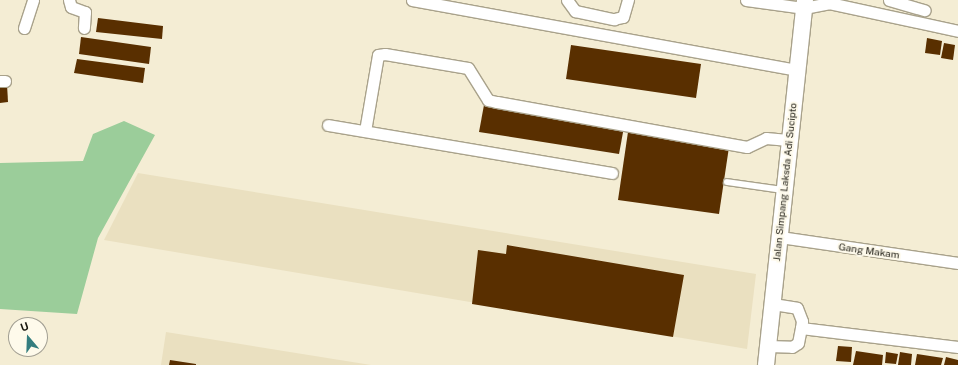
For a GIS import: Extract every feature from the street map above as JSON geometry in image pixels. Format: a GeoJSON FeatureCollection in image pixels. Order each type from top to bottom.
{"type":"FeatureCollection","features":[{"type":"Feature","properties":{"kind":"street"},"geometry":{"type":"LineString","coordinates":[[24,28],[33,0]]}},
{"type":"Feature","properties":{"kind":"street"},"geometry":{"type":"LineString","coordinates":[[69,0],[71,7],[85,12],[84,28]]}},
{"type":"Feature","properties":{"kind":"street"},"geometry":{"type":"LineString","coordinates":[[412,0],[798,70]]}},
{"type":"Feature","properties":{"kind":"street"},"geometry":{"type":"LineString","coordinates":[[567,0],[575,11],[614,19],[623,16],[628,0]]}},
{"type":"Feature","properties":{"kind":"street"},"geometry":{"type":"LineString","coordinates":[[746,0],[804,4],[829,3],[958,31]]}},
{"type":"Feature","properties":{"kind":"street"},"geometry":{"type":"LineString","coordinates":[[889,0],[925,10]]}},
{"type":"Feature","properties":{"kind":"street","name":"Jalan Simpang Laksda Adi Sucipto"},"geometry":{"type":"LineString","coordinates":[[766,365],[780,237],[788,140],[798,70],[804,4]]}},
{"type":"Feature","properties":{"kind":"street"},"geometry":{"type":"LineString","coordinates":[[365,131],[378,56],[385,54],[468,68],[488,100],[497,102],[747,147],[766,138],[788,140]]}},
{"type":"Feature","properties":{"kind":"street"},"geometry":{"type":"LineString","coordinates":[[328,125],[612,173]]}},
{"type":"Feature","properties":{"kind":"street","name":"Gang Makam"},"geometry":{"type":"LineString","coordinates":[[780,237],[958,263]]}},
{"type":"Feature","properties":{"kind":"street"},"geometry":{"type":"LineString","coordinates":[[768,346],[792,347],[798,343],[801,328],[797,308],[773,304]]}},
{"type":"Feature","properties":{"kind":"street"},"geometry":{"type":"LineString","coordinates":[[801,328],[958,347]]}},
{"type":"Feature","properties":{"kind":"lane"},"geometry":{"type":"LineString","coordinates":[[727,182],[783,190]]}},
{"type":"Feature","properties":{"kind":"shaded area"},"geometry":{"type":"Polygon","coordinates":[[[138,173],[756,274],[747,349],[104,240],[138,173]]]}},
{"type":"Feature","properties":{"kind":"shaded area"},"geometry":{"type":"Polygon","coordinates":[[[166,332],[371,365],[161,365],[166,332]]]}},
{"type":"Feature","properties":{"kind":"green space"},"geometry":{"type":"Polygon","coordinates":[[[124,121],[155,135],[98,238],[77,314],[0,309],[0,163],[83,161],[93,134],[124,121]]]}},
{"type":"Feature","properties":{"kind":"building"},"geometry":{"type":"Polygon","coordinates":[[[98,18],[163,26],[162,39],[96,32],[98,18]]]}},
{"type":"Feature","properties":{"kind":"building"},"geometry":{"type":"Polygon","coordinates":[[[81,37],[151,47],[149,64],[79,54],[81,37]]]}},
{"type":"Feature","properties":{"kind":"building"},"geometry":{"type":"Polygon","coordinates":[[[927,38],[942,41],[940,55],[925,53],[927,38]]]}},
{"type":"Feature","properties":{"kind":"building"},"geometry":{"type":"Polygon","coordinates":[[[944,43],[955,45],[953,60],[941,58],[944,43]]]}},
{"type":"Feature","properties":{"kind":"building"},"geometry":{"type":"Polygon","coordinates":[[[571,45],[701,64],[696,98],[566,79],[571,45]]]}},
{"type":"Feature","properties":{"kind":"building"},"geometry":{"type":"Polygon","coordinates":[[[77,59],[145,68],[143,83],[74,73],[77,59]]]}},
{"type":"Feature","properties":{"kind":"building"},"geometry":{"type":"Polygon","coordinates":[[[0,84],[7,84],[8,102],[0,103],[0,84]]]}},
{"type":"Feature","properties":{"kind":"building"},"geometry":{"type":"Polygon","coordinates":[[[484,105],[624,127],[619,154],[479,132],[484,105]]]}},
{"type":"Feature","properties":{"kind":"building"},"geometry":{"type":"Polygon","coordinates":[[[628,132],[729,147],[719,214],[618,200],[628,132]]]}},
{"type":"Feature","properties":{"kind":"building"},"geometry":{"type":"Polygon","coordinates":[[[507,245],[684,275],[673,337],[472,304],[478,250],[506,254],[507,245]]]}},
{"type":"Feature","properties":{"kind":"building"},"geometry":{"type":"Polygon","coordinates":[[[838,346],[852,347],[851,362],[836,361],[838,346]]]}},
{"type":"Feature","properties":{"kind":"building"},"geometry":{"type":"Polygon","coordinates":[[[856,351],[883,355],[882,365],[853,365],[856,351]]]}},
{"type":"Feature","properties":{"kind":"building"},"geometry":{"type":"Polygon","coordinates":[[[886,352],[898,354],[896,364],[885,363],[886,352]]]}},
{"type":"Feature","properties":{"kind":"building"},"geometry":{"type":"Polygon","coordinates":[[[900,352],[912,354],[911,365],[898,365],[900,352]]]}},
{"type":"Feature","properties":{"kind":"building"},"geometry":{"type":"Polygon","coordinates":[[[917,354],[943,358],[941,365],[915,365],[917,354]]]}},
{"type":"Feature","properties":{"kind":"building"},"geometry":{"type":"Polygon","coordinates":[[[946,357],[958,360],[958,365],[944,365],[946,357]]]}},
{"type":"Feature","properties":{"kind":"building"},"geometry":{"type":"Polygon","coordinates":[[[170,360],[196,364],[196,365],[169,365],[170,360]]]}}]}
